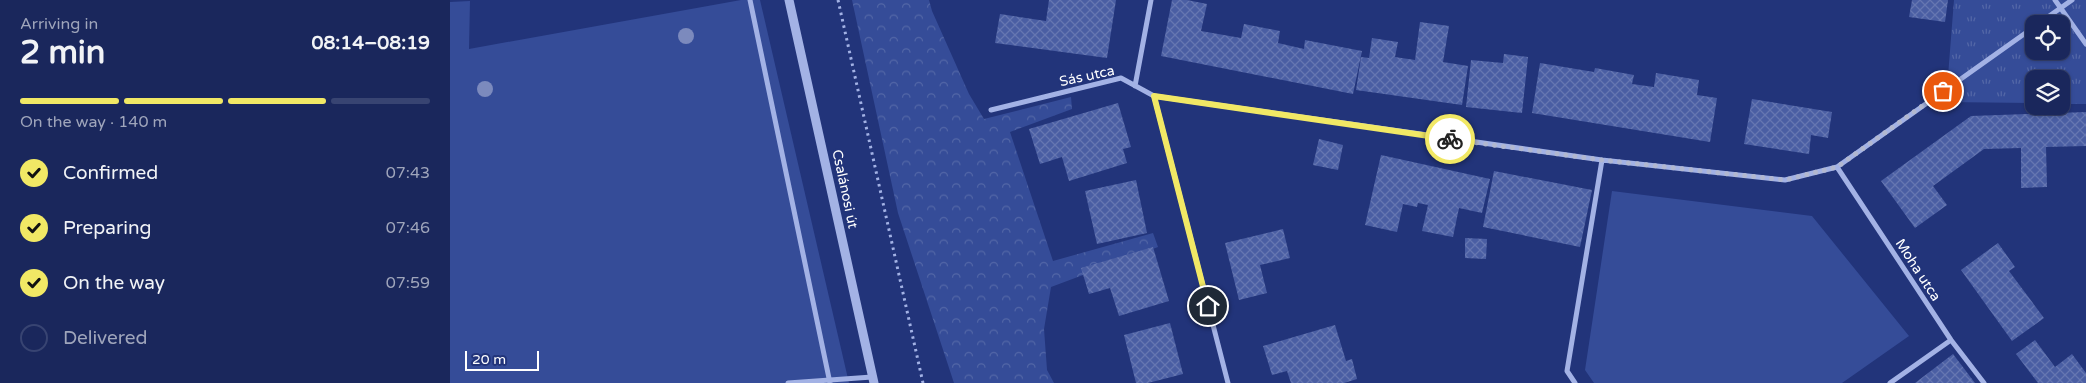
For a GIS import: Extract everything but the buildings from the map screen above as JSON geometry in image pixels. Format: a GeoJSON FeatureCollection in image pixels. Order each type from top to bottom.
{"type":"FeatureCollection","features":[{"type":"Feature","properties":{"kind":"street"},"geometry":{"type":"LineString","coordinates":[[750,0],[830,381]]}},
{"type":"Feature","properties":{"kind":"street","name":"Csalánosi út"},"geometry":{"type":"LineString","coordinates":[[789,0],[873,380]]}},
{"type":"Feature","properties":{"kind":"street"},"geometry":{"type":"LineString","coordinates":[[1135,86],[1151,0]]}},
{"type":"Feature","properties":{"kind":"street"},"geometry":{"type":"LineString","coordinates":[[2055,0],[2086,44]]}},
{"type":"Feature","properties":{"kind":"street"},"geometry":{"type":"LineString","coordinates":[[2051,15],[2072,0]]}},
{"type":"Feature","properties":{"kind":"street","name":"Sás utca"},"geometry":{"type":"LineString","coordinates":[[991,110],[1121,78],[1154,96],[1602,160],[1785,180],[1837,167],[2025,33]]}},
{"type":"Feature","properties":{"kind":"street"},"geometry":{"type":"LineString","coordinates":[[1154,96],[1228,383]]}},
{"type":"Feature","properties":{"kind":"street"},"geometry":{"type":"LineString","coordinates":[[1575,383],[1567,371],[1602,160]]}},
{"type":"Feature","properties":{"kind":"street","name":"Moha utca"},"geometry":{"type":"LineString","coordinates":[[1837,167],[1951,340],[1984,383]]}},
{"type":"Feature","properties":{"kind":"street"},"geometry":{"type":"LineString","coordinates":[[1890,383],[1951,340]]}},
{"type":"Feature","properties":{"kind":"street"},"geometry":{"type":"LineString","coordinates":[[788,383],[873,380]]}},
{"type":"Feature","properties":{"kind":"path"},"geometry":{"type":"LineString","coordinates":[[838,0],[923,383]]}},
{"type":"Feature","properties":{"kind":"green space"},"geometry":{"type":"Polygon","coordinates":[[[741,0],[760,0],[849,383],[450,383],[450,2],[470,1],[469,49],[741,0]]]}},
{"type":"Feature","properties":{"kind":"green space"},"geometry":{"type":"Polygon","coordinates":[[[852,0],[929,0],[932,11],[969,94],[984,119],[1071,97],[1072,109],[1010,132],[1053,261],[1153,233],[1158,247],[1051,287],[1044,329],[1047,370],[1054,383],[954,383],[898,213],[852,0]]]}},
{"type":"Feature","properties":{"kind":"green space"},"geometry":{"type":"Polygon","coordinates":[[[1954,0],[2086,0],[2086,104],[2070,104],[2070,70],[2025,70],[2025,103],[1946,102],[1954,0]]]}},
{"type":"Feature","properties":{"kind":"green space"},"geometry":{"type":"Polygon","coordinates":[[[1612,191],[1812,216],[1909,336],[1842,383],[1594,383],[1585,370],[1612,191]]]}},
{"type":"Feature","properties":{"kind":"way so far"},"geometry":{"type":"LineString","coordinates":[[1450,139],[1602,160],[1785,180],[1837,167],[1943,91]]}},
{"type":"Feature","properties":{"kind":"route"},"geometry":{"type":"LineString","coordinates":[[1208,306],[1154,96],[1450,139]]}}]}
